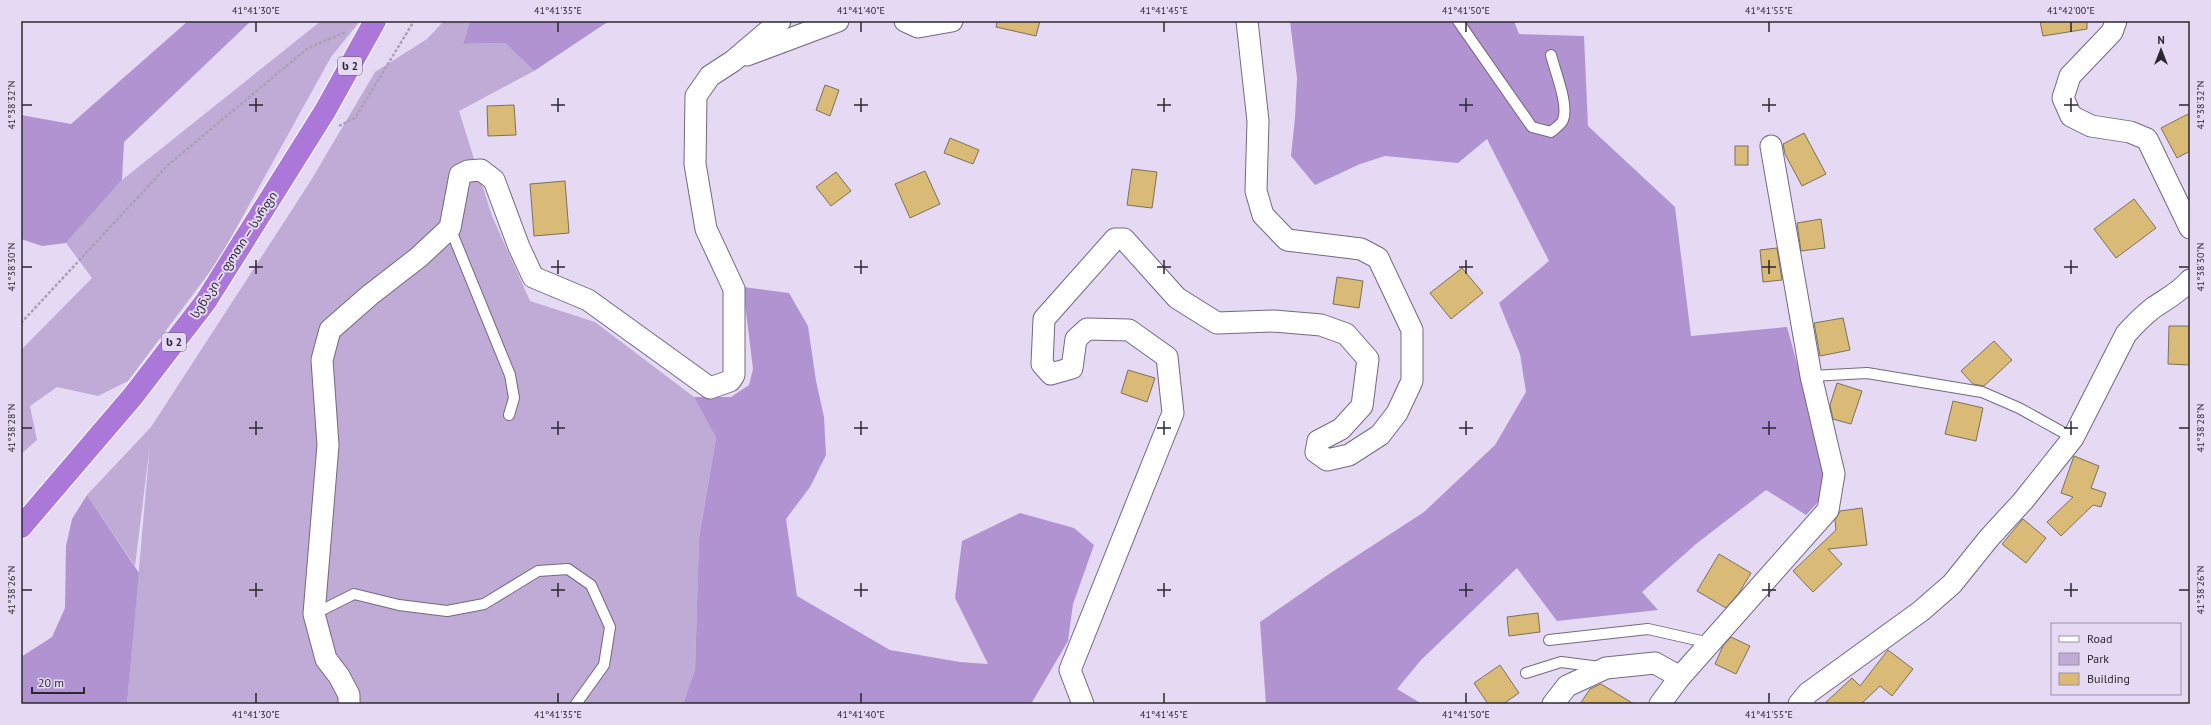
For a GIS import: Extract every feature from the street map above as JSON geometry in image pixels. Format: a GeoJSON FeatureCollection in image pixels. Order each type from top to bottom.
{"type":"FeatureCollection","features":[{"type":"Feature","properties":{"kind":"highway","name":"სენაკი — ფოთი — სარფი"},"geometry":{"type":"LineString","coordinates":[[21,527],[133,396],[206,301],[330,120],[375,21]]}},
{"type":"Feature","properties":{"kind":"street"},"geometry":{"type":"LineString","coordinates":[[349,704],[349,695],[339,676],[326,658],[314,614],[328,445],[322,360],[330,330],[370,295],[419,257],[450,228],[460,175],[468,171],[481,170],[494,180],[519,247],[533,277],[588,300],[710,388],[730,382],[734,375],[734,289],[706,229],[695,164],[696,96],[710,76],[733,61],[780,21]]}},
{"type":"Feature","properties":{"kind":"street"},"geometry":{"type":"LineString","coordinates":[[733,61],[838,21]]}},
{"type":"Feature","properties":{"kind":"street"},"geometry":{"type":"LineString","coordinates":[[905,21],[918,27],[952,21]]}},
{"type":"Feature","properties":{"kind":"street"},"geometry":{"type":"LineString","coordinates":[[1083,704],[1070,670],[1173,413],[1167,357],[1130,330],[1086,330],[1076,339],[1072,368],[1051,374],[1042,364],[1044,319],[1115,239],[1124,239],[1177,298],[1217,323],[1274,321],[1320,325],[1346,334],[1368,359],[1362,406],[1342,429],[1318,441],[1316,452],[1327,460],[1349,455],[1380,435],[1397,413],[1412,382],[1412,330],[1378,258],[1361,249],[1287,240],[1263,215],[1256,191],[1258,121],[1247,21]]}},
{"type":"Feature","properties":{"kind":"street"},"geometry":{"type":"LineString","coordinates":[[2116,21],[2112,32],[2070,76],[2063,98],[2071,116],[2091,126],[2130,132],[2147,139],[2190,228]]}},
{"type":"Feature","properties":{"kind":"street"},"geometry":{"type":"LineString","coordinates":[[1660,704],[1680,676],[1828,510],[1834,474],[1810,376],[1771,146]]}},
{"type":"Feature","properties":{"kind":"street"},"geometry":{"type":"LineString","coordinates":[[1799,704],[1808,692],[1921,611],[1952,584],[1988,538],[2023,501],[2073,438],[2126,334],[2141,318],[2183,289],[2190,280]]}},
{"type":"Feature","properties":{"kind":"street"},"geometry":{"type":"LineString","coordinates":[[1553,704],[1567,686],[1606,668],[1654,664],[1680,676]]}},
{"type":"Feature","properties":{"kind":"lane"},"geometry":{"type":"LineString","coordinates":[[1458,21],[1532,127],[1552,132],[1562,122],[1565,113],[1564,103],[1551,55]]}},
{"type":"Feature","properties":{"kind":"lane"},"geometry":{"type":"LineString","coordinates":[[450,228],[510,375],[514,398],[509,415]]}},
{"type":"Feature","properties":{"kind":"lane"},"geometry":{"type":"LineString","coordinates":[[1810,376],[1867,373],[1982,392],[2020,408],[2073,438]]}},
{"type":"Feature","properties":{"kind":"lane"},"geometry":{"type":"LineString","coordinates":[[314,614],[354,594],[399,605],[447,612],[484,604],[538,571],[568,569],[591,585],[610,627],[604,665],[576,704]]}},
{"type":"Feature","properties":{"kind":"lane"},"geometry":{"type":"LineString","coordinates":[[1549,640],[1648,629],[1710,643]]}},
{"type":"Feature","properties":{"kind":"lane"},"geometry":{"type":"LineString","coordinates":[[1526,673],[1561,662],[1606,668]]}},
{"type":"Feature","properties":{"kind":"path"},"geometry":{"type":"LineString","coordinates":[[330,120],[355,118],[414,21]]}},
{"type":"Feature","properties":{"kind":"path"},"geometry":{"type":"LineString","coordinates":[[21,323],[168,165],[308,48],[351,30]]}},
{"type":"Feature","properties":{"kind":"green space"},"geometry":{"type":"Polygon","coordinates":[[[321,21],[360,21],[331,57],[218,261],[128,381],[98,396],[57,387],[30,406],[37,440],[21,454],[21,350],[92,278],[66,243],[122,180],[321,21]]]}},
{"type":"Feature","properties":{"kind":"green space"},"geometry":{"type":"Polygon","coordinates":[[[444,21],[470,21],[463,44],[505,43],[534,71],[459,111],[492,216],[530,301],[595,322],[694,397],[716,438],[699,538],[695,670],[683,704],[127,704],[150,444],[135,566],[87,495],[151,427],[310,182],[375,72],[427,39],[444,21]]]}},
{"type":"Feature","properties":{"kind":"shaded area"},"geometry":{"type":"Polygon","coordinates":[[[188,21],[251,21],[124,142],[122,180],[66,243],[42,246],[21,239],[21,115],[71,124],[188,21]]]}},
{"type":"Feature","properties":{"kind":"shaded area"},"geometry":{"type":"Polygon","coordinates":[[[470,21],[609,21],[534,71],[505,43],[463,44],[470,21]]]}},
{"type":"Feature","properties":{"kind":"shaded area"},"geometry":{"type":"Polygon","coordinates":[[[1290,21],[1514,21],[1519,34],[1584,36],[1588,126],[1675,207],[1691,336],[1787,327],[1826,469],[1821,499],[1806,515],[1766,490],[1696,544],[1642,592],[1658,610],[1557,621],[1517,568],[1421,660],[1397,689],[1422,704],[1266,704],[1260,622],[1332,572],[1424,512],[1495,445],[1526,392],[1520,354],[1499,303],[1549,261],[1487,139],[1458,163],[1385,156],[1360,164],[1315,185],[1291,156],[1297,78],[1290,21]]]}},
{"type":"Feature","properties":{"kind":"shaded area"},"geometry":{"type":"Polygon","coordinates":[[[743,287],[789,293],[808,326],[816,381],[824,417],[826,455],[810,487],[786,519],[797,596],[890,650],[960,662],[988,664],[955,598],[962,541],[1020,513],[1074,528],[1094,545],[1073,604],[1068,641],[1031,704],[683,704],[695,670],[699,538],[716,438],[694,397],[731,397],[749,385],[753,369],[743,287]]]}},
{"type":"Feature","properties":{"kind":"shaded area"},"geometry":{"type":"Polygon","coordinates":[[[87,495],[139,573],[127,704],[21,704],[21,657],[52,637],[65,608],[66,546],[72,519],[87,495]]]}},
{"type":"Feature","properties":{"kind":"building"},"geometry":{"type":"Polygon","coordinates":[[[997,21],[1040,21],[1036,36],[996,27],[997,21]]]}},
{"type":"Feature","properties":{"kind":"building"},"geometry":{"type":"Polygon","coordinates":[[[2040,21],[2087,21],[2087,29],[2043,36],[2040,21]]]}},
{"type":"Feature","properties":{"kind":"building"},"geometry":{"type":"Polygon","coordinates":[[[825,85],[839,90],[830,116],[816,110],[825,85]]]}},
{"type":"Feature","properties":{"kind":"building"},"geometry":{"type":"Polygon","coordinates":[[[514,105],[516,135],[488,136],[487,106],[514,105]]]}},
{"type":"Feature","properties":{"kind":"building"},"geometry":{"type":"Polygon","coordinates":[[[2190,113],[2190,151],[2177,158],[2161,128],[2190,113]]]}},
{"type":"Feature","properties":{"kind":"building"},"geometry":{"type":"Polygon","coordinates":[[[1804,133],[1826,174],[1802,186],[1785,154],[1783,144],[1804,133]]]}},
{"type":"Feature","properties":{"kind":"building"},"geometry":{"type":"Polygon","coordinates":[[[950,138],[979,150],[973,164],[944,153],[950,138]]]}},
{"type":"Feature","properties":{"kind":"building"},"geometry":{"type":"Polygon","coordinates":[[[1735,146],[1748,146],[1748,165],[1735,165],[1735,146]]]}},
{"type":"Feature","properties":{"kind":"building"},"geometry":{"type":"Polygon","coordinates":[[[1132,169],[1157,172],[1152,208],[1127,205],[1132,169]]]}},
{"type":"Feature","properties":{"kind":"building"},"geometry":{"type":"Polygon","coordinates":[[[925,171],[940,204],[910,218],[895,184],[925,171]]]}},
{"type":"Feature","properties":{"kind":"building"},"geometry":{"type":"Polygon","coordinates":[[[836,172],[851,191],[831,206],[816,187],[836,172]]]}},
{"type":"Feature","properties":{"kind":"building"},"geometry":{"type":"Polygon","coordinates":[[[565,181],[569,233],[534,236],[530,184],[565,181]]]}},
{"type":"Feature","properties":{"kind":"building"},"geometry":{"type":"Polygon","coordinates":[[[2134,199],[2156,228],[2116,258],[2094,229],[2134,199]]]}},
{"type":"Feature","properties":{"kind":"building"},"geometry":{"type":"Polygon","coordinates":[[[1821,219],[1825,248],[1801,251],[1797,223],[1821,219]]]}},
{"type":"Feature","properties":{"kind":"building"},"geometry":{"type":"Polygon","coordinates":[[[1777,248],[1782,280],[1763,282],[1760,250],[1777,248]]]}},
{"type":"Feature","properties":{"kind":"building"},"geometry":{"type":"Polygon","coordinates":[[[1462,268],[1483,293],[1451,319],[1430,293],[1462,268]]]}},
{"type":"Feature","properties":{"kind":"building"},"geometry":{"type":"Polygon","coordinates":[[[1337,277],[1363,281],[1359,308],[1333,304],[1337,277]]]}},
{"type":"Feature","properties":{"kind":"building"},"geometry":{"type":"Polygon","coordinates":[[[1843,318],[1850,350],[1820,356],[1814,323],[1843,318]]]}},
{"type":"Feature","properties":{"kind":"building"},"geometry":{"type":"Polygon","coordinates":[[[2169,326],[2190,326],[2190,365],[2168,364],[2169,326]]]}},
{"type":"Feature","properties":{"kind":"building"},"geometry":{"type":"Polygon","coordinates":[[[1994,341],[2012,360],[1984,386],[1973,384],[1961,371],[1994,341]]]}},
{"type":"Feature","properties":{"kind":"building"},"geometry":{"type":"Polygon","coordinates":[[[1128,370],[1155,378],[1147,402],[1121,393],[1128,370]]]}},
{"type":"Feature","properties":{"kind":"building"},"geometry":{"type":"Polygon","coordinates":[[[1837,383],[1862,391],[1851,424],[1833,419],[1830,405],[1837,383]]]}},
{"type":"Feature","properties":{"kind":"building"},"geometry":{"type":"Polygon","coordinates":[[[1953,401],[1983,408],[1976,441],[1945,434],[1953,401]]]}},
{"type":"Feature","properties":{"kind":"building"},"geometry":{"type":"Polygon","coordinates":[[[2074,456],[2099,466],[2091,488],[2106,493],[2101,507],[2093,505],[2061,536],[2047,522],[2073,497],[2061,493],[2074,456]]]}},
{"type":"Feature","properties":{"kind":"building"},"geometry":{"type":"Polygon","coordinates":[[[1862,508],[1867,545],[1828,549],[1842,564],[1813,592],[1793,571],[1836,530],[1835,520],[1840,511],[1862,508]]]}},
{"type":"Feature","properties":{"kind":"building"},"geometry":{"type":"Polygon","coordinates":[[[2023,519],[2046,538],[2026,563],[2002,544],[2023,519]]]}},
{"type":"Feature","properties":{"kind":"building"},"geometry":{"type":"Polygon","coordinates":[[[1719,554],[1751,573],[1739,593],[1726,608],[1697,591],[1719,554]]]}},
{"type":"Feature","properties":{"kind":"building"},"geometry":{"type":"Polygon","coordinates":[[[1538,613],[1540,632],[1509,636],[1507,617],[1538,613]]]}},
{"type":"Feature","properties":{"kind":"building"},"geometry":{"type":"Polygon","coordinates":[[[1731,637],[1750,646],[1736,674],[1715,664],[1723,646],[1731,637]]]}},
{"type":"Feature","properties":{"kind":"building"},"geometry":{"type":"Polygon","coordinates":[[[1888,650],[1913,669],[1892,696],[1880,686],[1861,704],[1824,704],[1852,678],[1860,686],[1888,650]]]}},
{"type":"Feature","properties":{"kind":"building"},"geometry":{"type":"Polygon","coordinates":[[[1500,665],[1519,693],[1503,704],[1488,704],[1474,683],[1500,665]]]}},
{"type":"Feature","properties":{"kind":"building"},"geometry":{"type":"Polygon","coordinates":[[[1601,684],[1634,704],[1580,704],[1590,689],[1601,684]]]}}]}
